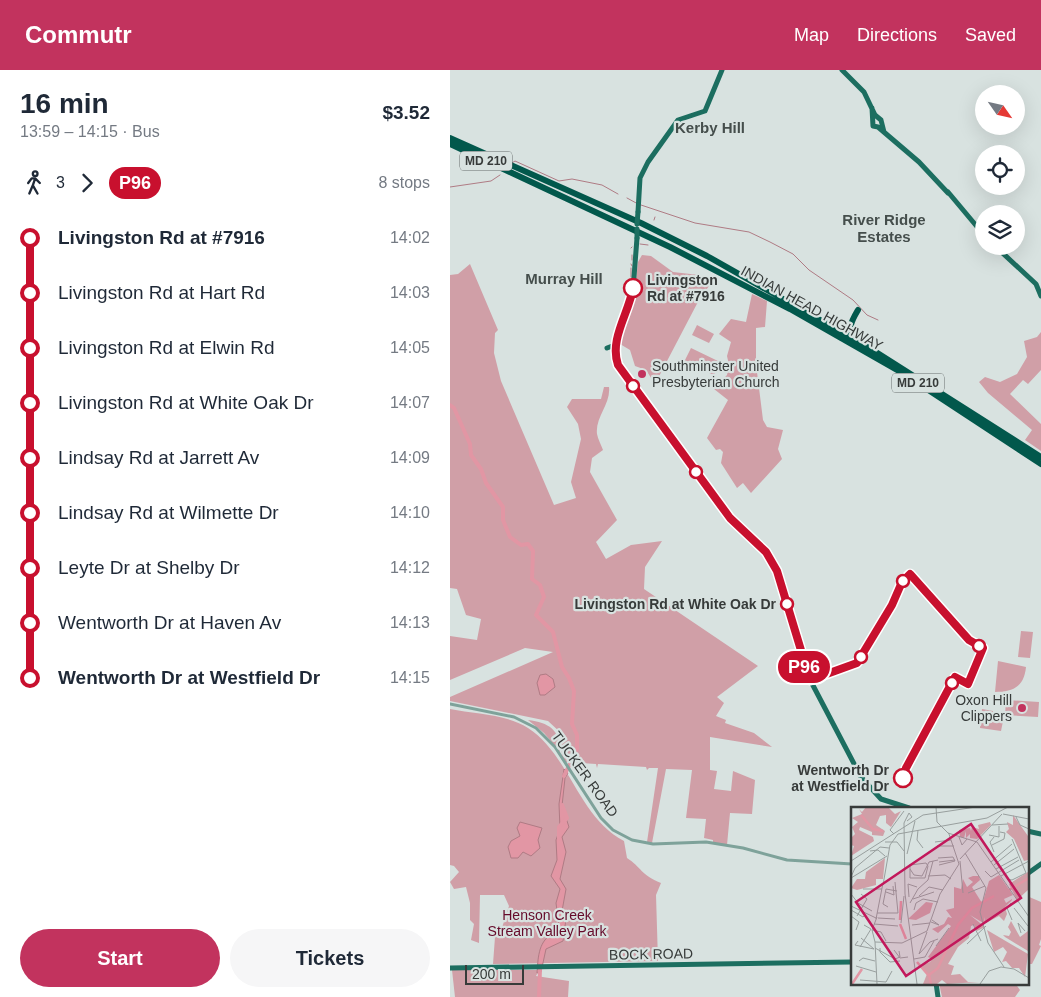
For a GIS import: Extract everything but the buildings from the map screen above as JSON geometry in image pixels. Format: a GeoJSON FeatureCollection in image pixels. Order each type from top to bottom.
{"type":"FeatureCollection","features":[{"type":"Feature","properties":{"kind":"highway","name":"INDIAN HEAD HIGHWAY"},"geometry":{"type":"LineString","coordinates":[[450,138],[658,231],[735,273],[868,347],[1040,461]]}},
{"type":"Feature","properties":{"kind":"highway","name":"INDIAN HEAD HIGHWAY"},"geometry":{"type":"LineString","coordinates":[[450,144],[750,288],[904,374],[1040,461]]}},
{"type":"Feature","properties":{"kind":"highway"},"geometry":{"type":"LineString","coordinates":[[522,178],[637,227],[750,288]]}},
{"type":"Feature","properties":{"kind":"highway"},"geometry":{"type":"LineString","coordinates":[[547,181],[565,192],[735,273]]}},
{"type":"Feature","properties":{"kind":"highway"},"geometry":{"type":"LineString","coordinates":[[858,310],[850,324],[851,331],[868,347]]}},
{"type":"Feature","properties":{"kind":"main road"},"geometry":{"type":"LineString","coordinates":[[722,70],[705,110],[678,120],[645,166],[640,178],[632,296],[615,346],[617,362],[625,377],[730,518],[770,558],[777,571],[810,680],[864,782],[887,807],[895,805],[904,807]]}},
{"type":"Feature","properties":{"kind":"main road"},"geometry":{"type":"LineString","coordinates":[[842,70],[864,92],[875,118],[872,125],[880,125]]}},
{"type":"Feature","properties":{"kind":"main road"},"geometry":{"type":"LineString","coordinates":[[875,118],[881,119],[880,125],[885,132],[936,178],[975,224]]}},
{"type":"Feature","properties":{"kind":"main road"},"geometry":{"type":"LineString","coordinates":[[1004,255],[1040,289]]}},
{"type":"Feature","properties":{"kind":"main road"},"geometry":{"type":"LineString","coordinates":[[607,348],[615,346]]}},
{"type":"Feature","properties":{"kind":"main road"},"geometry":{"type":"LineString","coordinates":[[1028,831],[1041,834]]}},
{"type":"Feature","properties":{"kind":"main road"},"geometry":{"type":"LineString","coordinates":[[1028,873],[1041,864]]}},
{"type":"Feature","properties":{"kind":"main road","name":"BOCK ROAD"},"geometry":{"type":"LineString","coordinates":[[450,968],[851,962]]}},
{"type":"Feature","properties":{"kind":"main road"},"geometry":{"type":"LineString","coordinates":[[936,984],[938,997]]}},
{"type":"Feature","properties":{"kind":"street","name":"TUCKER ROAD"},"geometry":{"type":"LineString","coordinates":[[450,704],[507,715],[527,722],[544,734],[603,821],[617,833],[632,840],[653,844],[706,842],[743,848],[787,860],[851,864]]}},
{"type":"Feature","properties":{"kind":"green space"},"geometry":{"type":"Polygon","coordinates":[[[642,255],[651,256],[673,272],[699,275],[713,281],[700,298],[655,384],[646,370],[635,366],[630,350],[620,344],[634,300],[638,262],[642,255]]]}},
{"type":"Feature","properties":{"kind":"green space"},"geometry":{"type":"Polygon","coordinates":[[[470,264],[498,330],[495,333],[494,353],[501,381],[554,505],[576,498],[571,482],[581,439],[578,424],[567,407],[572,399],[601,399],[604,387],[609,387],[608,399],[597,428],[597,436],[603,450],[592,458],[590,472],[617,520],[596,542],[606,559],[631,545],[662,541],[645,567],[644,589],[758,666],[717,697],[724,703],[716,716],[726,720],[725,723],[754,733],[772,747],[710,737],[710,770],[717,771],[714,789],[731,791],[733,771],[755,780],[752,814],[730,813],[727,845],[713,843],[713,840],[704,838],[706,819],[686,818],[692,770],[666,769],[652,843],[647,842],[658,768],[649,768],[647,770],[646,767],[598,764],[597,768],[596,764],[566,762],[562,756],[561,733],[548,721],[450,701],[450,697],[553,652],[525,648],[450,680],[450,636],[477,640],[481,619],[466,615],[457,589],[450,588],[450,275],[458,274],[470,264]]]}},
{"type":"Feature","properties":{"kind":"green space"},"geometry":{"type":"Polygon","coordinates":[[[752,294],[767,301],[765,327],[756,328],[756,364],[763,420],[767,427],[783,430],[778,449],[782,459],[751,493],[743,483],[737,488],[721,463],[723,452],[720,449],[716,450],[707,438],[728,400],[714,389],[727,375],[729,365],[727,356],[731,342],[719,334],[731,319],[746,322],[752,294]]]}},
{"type":"Feature","properties":{"kind":"green space"},"geometry":{"type":"Polygon","coordinates":[[[697,325],[714,334],[709,343],[692,335],[697,325]]]}},
{"type":"Feature","properties":{"kind":"green space"},"geometry":{"type":"Polygon","coordinates":[[[1041,332],[1041,370],[1028,384],[1023,380],[1010,394],[1041,424],[1041,451],[1025,440],[1032,430],[988,393],[979,382],[985,377],[1000,382],[1017,374],[1027,357],[1024,341],[1037,337],[1041,332]]]}},
{"type":"Feature","properties":{"kind":"green space"},"geometry":{"type":"Polygon","coordinates":[[[691,348],[720,362],[714,375],[684,362],[691,348]]]}},
{"type":"Feature","properties":{"kind":"green space"},"geometry":{"type":"Polygon","coordinates":[[[1021,631],[1033,632],[1030,658],[1018,657],[1021,631]]]}},
{"type":"Feature","properties":{"kind":"green space"},"geometry":{"type":"Polygon","coordinates":[[[998,661],[1026,667],[1020,684],[1007,691],[995,692],[998,661]]]}},
{"type":"Feature","properties":{"kind":"green space","name":"Oxon Hill Clippers"},"geometry":{"type":"Polygon","coordinates":[[[1006,700],[1039,702],[1038,717],[1005,715],[1006,700]]]}},
{"type":"Feature","properties":{"kind":"green space"},"geometry":{"type":"Polygon","coordinates":[[[450,709],[490,715],[519,723],[542,739],[554,753],[596,817],[609,831],[624,841],[627,858],[649,877],[661,883],[656,895],[658,961],[493,964],[495,937],[499,937],[509,906],[504,895],[480,895],[479,943],[471,940],[474,924],[470,920],[470,903],[466,887],[454,889],[450,882],[459,872],[454,866],[450,865],[450,709]]]}},
{"type":"Feature","properties":{"kind":"green space"},"geometry":{"type":"Polygon","coordinates":[[[982,709],[993,711],[992,720],[1003,721],[1001,731],[980,728],[982,709]]]}},
{"type":"Feature","properties":{"kind":"green space"},"geometry":{"type":"Polygon","coordinates":[[[528,720],[542,723],[552,729],[558,738],[560,752],[544,733],[528,720]]]}},
{"type":"Feature","properties":{"kind":"green space"},"geometry":{"type":"Polygon","coordinates":[[[1028,896],[1041,902],[1041,939],[1039,945],[1041,946],[1032,964],[1028,967],[1028,896]]]}},
{"type":"Feature","properties":{"kind":"green space","name":"Henson Creek Stream Valley Park"},"geometry":{"type":"Polygon","coordinates":[[[452,970],[539,970],[536,976],[569,981],[568,997],[455,997],[452,970]]]}},
{"type":"Feature","properties":{"kind":"green space"},"geometry":{"type":"Polygon","coordinates":[[[939,984],[1016,984],[1020,990],[1015,997],[942,997],[939,984]]]}},
{"type":"Feature","properties":{"kind":"shaded area"},"geometry":{"type":"Polygon","coordinates":[[[546,674],[553,679],[555,687],[545,695],[540,695],[537,683],[540,675],[546,674]]]}},
{"type":"Feature","properties":{"kind":"shaded area"},"geometry":{"type":"Polygon","coordinates":[[[564,769],[568,773],[565,778],[562,806],[569,827],[562,837],[566,852],[560,879],[566,889],[562,911],[566,919],[563,941],[546,949],[541,972],[537,973],[543,942],[551,935],[557,937],[560,934],[556,903],[560,889],[551,876],[557,860],[556,840],[560,829],[559,804],[564,769]]]}},
{"type":"Feature","properties":{"kind":"shaded area"},"geometry":{"type":"Polygon","coordinates":[[[520,822],[542,828],[538,840],[540,848],[531,856],[523,852],[518,858],[511,858],[508,847],[511,841],[520,836],[517,828],[520,822]]]}},
{"type":"Feature","properties":{"kind":"waterway"},"geometry":{"type":"LineString","coordinates":[[512,163],[515,161],[559,181],[572,179],[602,185],[618,194]]}},
{"type":"Feature","properties":{"kind":"waterway"},"geometry":{"type":"LineString","coordinates":[[450,187],[491,181],[500,175]]}},
{"type":"Feature","properties":{"kind":"waterway"},"geometry":{"type":"LineString","coordinates":[[627,198],[638,204]]}},
{"type":"Feature","properties":{"kind":"waterway"},"geometry":{"type":"LineString","coordinates":[[641,205],[695,223],[749,232],[770,242],[793,254],[809,270],[853,300],[867,315],[878,320]]}},
{"type":"Feature","properties":{"kind":"waterway"},"geometry":{"type":"LineString","coordinates":[[640,244],[648,245]]}},
{"type":"Feature","properties":{"kind":"waterway"},"geometry":{"type":"LineString","coordinates":[[632,255],[632,260]]}},
{"type":"Feature","properties":{"kind":"waterway"},"geometry":{"type":"LineString","coordinates":[[631,268],[631,277]]}},
{"type":"Feature","properties":{"kind":"waterway"},"geometry":{"type":"LineString","coordinates":[[629,292],[630,287]]}},
{"type":"Feature","properties":{"kind":"waterway"},"geometry":{"type":"LineString","coordinates":[[450,405],[454,408],[470,444],[471,455],[481,469],[486,483],[503,507],[503,520],[510,537],[521,545],[528,544],[533,551],[532,579],[540,585],[544,597],[536,615],[553,632],[562,667],[574,691],[572,724],[577,735],[577,749],[564,776]]}},
{"type":"Feature","properties":{"kind":"waterway"},"geometry":{"type":"LineString","coordinates":[[559,839],[559,827],[567,818],[562,805]]}},
{"type":"Feature","properties":{"kind":"waterway"},"geometry":{"type":"LineString","coordinates":[[539,997],[540,969]]}},
{"type":"Feature","properties":{"kind":"bus line","name":"P96"},"geometry":{"type":"LineString","coordinates":[[633,288],[615,347],[618,365],[730,518],[770,558],[777,571],[803,663],[810,680],[857,663],[892,605],[902,582],[910,574],[969,640],[983,648],[968,684],[955,677],[906,768],[903,778]]}},
{"type":"Feature","properties":{"kind":"place","name":"Livingston Rd at #7916"},"geometry":{"type":"Point","coordinates":[633,288]}},
{"type":"Feature","properties":{"kind":"place","name":"Southminster United Presbyterian Church"},"geometry":{"type":"Point","coordinates":[642,374]}},
{"type":"Feature","properties":{"kind":"place","name":"Livingston Rd at White Oak Dr"},"geometry":{"type":"Point","coordinates":[787,604]}},
{"type":"Feature","properties":{"kind":"place","name":"Oxon Hill Clippers"},"geometry":{"type":"Point","coordinates":[1022,708]}},
{"type":"Feature","properties":{"kind":"place","name":"Wentworth Dr at Westfield Dr"},"geometry":{"type":"Point","coordinates":[903,778]}},
{"type":"Feature","properties":{"kind":"district","name":"Kerby Hill"},"geometry":{"type":"Point","coordinates":[710,127]}},
{"type":"Feature","properties":{"kind":"district","name":"River Ridge Estates"},"geometry":{"type":"Point","coordinates":[884,228]}},
{"type":"Feature","properties":{"kind":"district","name":"Murray Hill"},"geometry":{"type":"Point","coordinates":[564,278]}}]}
